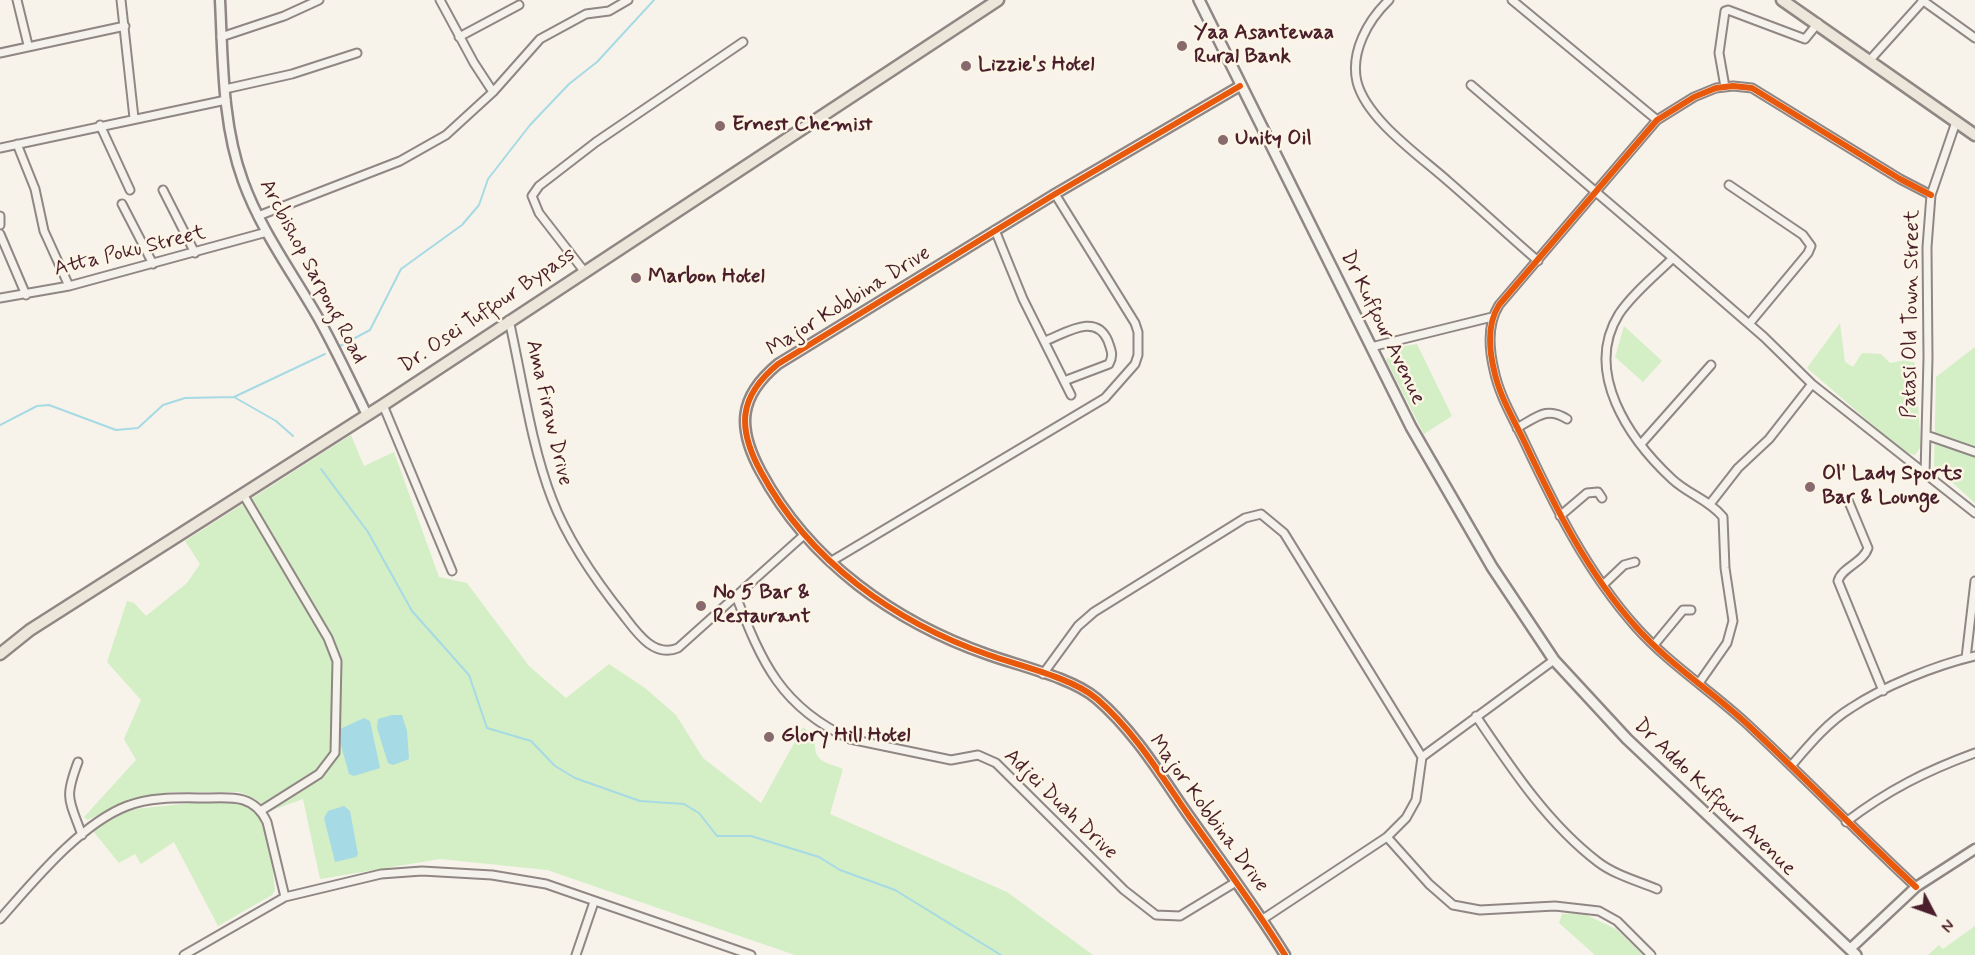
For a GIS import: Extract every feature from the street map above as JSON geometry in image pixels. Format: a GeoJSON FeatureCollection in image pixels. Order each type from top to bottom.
{"type":"FeatureCollection","features":[{"type":"Feature","properties":{"kind":"highway","name":"Dr. Osei Tuffour Bypass"},"geometry":{"type":"LineString","coordinates":[[0,654],[30,630],[383,405],[509,320],[871,86],[998,0]]}},
{"type":"Feature","properties":{"kind":"highway"},"geometry":{"type":"LineString","coordinates":[[1782,0],[1975,135]]}},
{"type":"Feature","properties":{"kind":"main road","name":"Dr Kuffour Avenue"},"geometry":{"type":"LineString","coordinates":[[1199,0],[1411,428],[1486,557],[1554,660]]}},
{"type":"Feature","properties":{"kind":"main road","name":"Dr Addo Kuffour Avenue"},"geometry":{"type":"LineString","coordinates":[[1554,660],[1627,740],[1853,952]]}},
{"type":"Feature","properties":{"kind":"street"},"geometry":{"type":"LineString","coordinates":[[17,0],[28,45]]}},
{"type":"Feature","properties":{"kind":"street"},"geometry":{"type":"LineString","coordinates":[[121,0],[134,118]]}},
{"type":"Feature","properties":{"kind":"street","name":"Arcbishop Sarpong Road"},"geometry":{"type":"LineString","coordinates":[[220,0],[226,100],[234,151],[243,181],[258,216],[320,321],[367,415]]}},
{"type":"Feature","properties":{"kind":"street"},"geometry":{"type":"LineString","coordinates":[[222,37],[284,16],[319,0]]}},
{"type":"Feature","properties":{"kind":"street"},"geometry":{"type":"LineString","coordinates":[[440,0],[459,37],[494,92]]}},
{"type":"Feature","properties":{"kind":"street"},"geometry":{"type":"LineString","coordinates":[[258,216],[408,157],[446,135],[494,92],[540,39],[586,14],[609,11],[628,0]]}},
{"type":"Feature","properties":{"kind":"street"},"geometry":{"type":"LineString","coordinates":[[1389,0],[1362,36],[1357,80],[1364,99],[1387,127],[1538,261]]}},
{"type":"Feature","properties":{"kind":"street"},"geometry":{"type":"LineString","coordinates":[[1512,0],[1656,120]]}},
{"type":"Feature","properties":{"kind":"street"},"geometry":{"type":"LineString","coordinates":[[1933,8],[1939,0]]}},
{"type":"Feature","properties":{"kind":"street"},"geometry":{"type":"LineString","coordinates":[[1869,61],[1922,1],[1975,38]]}},
{"type":"Feature","properties":{"kind":"street"},"geometry":{"type":"LineString","coordinates":[[459,37],[519,5]]}},
{"type":"Feature","properties":{"kind":"street"},"geometry":{"type":"LineString","coordinates":[[1725,87],[1719,53],[1725,11],[1728,10],[1803,38],[1809,37],[1818,23]]}},
{"type":"Feature","properties":{"kind":"street"},"geometry":{"type":"LineString","coordinates":[[0,52],[125,26]]}},
{"type":"Feature","properties":{"kind":"street"},"geometry":{"type":"LineString","coordinates":[[584,271],[539,213],[532,196],[556,172],[621,123],[743,42]]}},
{"type":"Feature","properties":{"kind":"street"},"geometry":{"type":"LineString","coordinates":[[225,89],[292,74],[357,53]]}},
{"type":"Feature","properties":{"kind":"street"},"geometry":{"type":"LineString","coordinates":[[1471,85],[1749,324],[1812,384],[1975,513]]}},
{"type":"Feature","properties":{"kind":"street","name":"Major Kobbina Drive"},"geometry":{"type":"LineString","coordinates":[[1240,86],[995,230],[778,364],[750,395],[744,426],[751,452],[772,492],[804,535],[830,562],[900,615],[971,649],[1084,690],[1123,725],[1263,919],[1285,955]]}},
{"type":"Feature","properties":{"kind":"street"},"geometry":{"type":"LineString","coordinates":[[1371,347],[1492,316],[1656,120],[1694,96],[1725,87],[1752,88],[1930,195]]}},
{"type":"Feature","properties":{"kind":"street"},"geometry":{"type":"LineString","coordinates":[[0,148],[226,100]]}},
{"type":"Feature","properties":{"kind":"street","name":"Patasi Old Town Street"},"geometry":{"type":"LineString","coordinates":[[1925,474],[1927,247],[1930,195],[1956,122]]}},
{"type":"Feature","properties":{"kind":"street"},"geometry":{"type":"LineString","coordinates":[[100,125],[130,190]]}},
{"type":"Feature","properties":{"kind":"street"},"geometry":{"type":"LineString","coordinates":[[17,144],[35,189],[44,231],[69,286]]}},
{"type":"Feature","properties":{"kind":"street"},"geometry":{"type":"LineString","coordinates":[[1729,185],[1803,235],[1811,246],[1749,324]]}},
{"type":"Feature","properties":{"kind":"street"},"geometry":{"type":"LineString","coordinates":[[163,190],[195,254]]}},
{"type":"Feature","properties":{"kind":"street"},"geometry":{"type":"LineString","coordinates":[[830,562],[1105,398],[1135,364],[1138,355],[1135,323],[1055,194]]}},
{"type":"Feature","properties":{"kind":"street"},"geometry":{"type":"LineString","coordinates":[[122,204],[153,264]]}},
{"type":"Feature","properties":{"kind":"street"},"geometry":{"type":"LineString","coordinates":[[0,216],[0,225]]}},
{"type":"Feature","properties":{"kind":"street"},"geometry":{"type":"LineString","coordinates":[[995,230],[1023,299],[1071,395]]}},
{"type":"Feature","properties":{"kind":"street","name":"Atta Poku Street"},"geometry":{"type":"LineString","coordinates":[[0,298],[69,286],[195,254],[267,232]]}},
{"type":"Feature","properties":{"kind":"street"},"geometry":{"type":"LineString","coordinates":[[0,234],[26,295]]}},
{"type":"Feature","properties":{"kind":"street"},"geometry":{"type":"LineString","coordinates":[[1673,258],[1619,314],[1606,350],[1606,374],[1610,393],[1641,444],[1659,468],[1686,492],[1710,504],[1723,517],[1725,568],[1733,621],[1727,643],[1699,683]]}},
{"type":"Feature","properties":{"kind":"street"},"geometry":{"type":"LineString","coordinates":[[1492,316],[1494,372],[1503,399],[1560,516],[1603,585],[1654,645],[1791,766],[1846,822],[1916,887]]}},
{"type":"Feature","properties":{"kind":"street","name":"Ama Firaw Drive"},"geometry":{"type":"LineString","coordinates":[[509,320],[540,459],[552,500],[575,546],[609,597],[641,638],[664,651],[678,648],[804,535]]}},
{"type":"Feature","properties":{"kind":"street"},"geometry":{"type":"LineString","coordinates":[[1045,341],[1086,325],[1096,326],[1104,333],[1112,351],[1109,364],[1064,381]]}},
{"type":"Feature","properties":{"kind":"street"},"geometry":{"type":"LineString","coordinates":[[1641,444],[1712,365]]}},
{"type":"Feature","properties":{"kind":"street"},"geometry":{"type":"LineString","coordinates":[[1710,504],[1738,468],[1770,439],[1812,384]]}},
{"type":"Feature","properties":{"kind":"street"},"geometry":{"type":"LineString","coordinates":[[383,405],[452,572]]}},
{"type":"Feature","properties":{"kind":"street"},"geometry":{"type":"LineString","coordinates":[[1517,428],[1545,413],[1556,412],[1567,419]]}},
{"type":"Feature","properties":{"kind":"street"},"geometry":{"type":"LineString","coordinates":[[1926,435],[1975,452]]}},
{"type":"Feature","properties":{"kind":"street"},"geometry":{"type":"LineString","coordinates":[[1560,516],[1587,493],[1598,492],[1602,498]]}},
{"type":"Feature","properties":{"kind":"street"},"geometry":{"type":"LineString","coordinates":[[243,494],[328,638],[337,661],[337,735],[332,760],[319,774],[262,810]]}},
{"type":"Feature","properties":{"kind":"street"},"geometry":{"type":"LineString","coordinates":[[1848,500],[1868,548],[1866,555],[1840,576],[1838,581],[1882,691]]}},
{"type":"Feature","properties":{"kind":"street"},"geometry":{"type":"LineString","coordinates":[[1043,674],[1078,626],[1094,612],[1245,518],[1261,514],[1284,533],[1422,757],[1413,808],[1387,837],[1263,919]]}},
{"type":"Feature","properties":{"kind":"street"},"geometry":{"type":"LineString","coordinates":[[1603,585],[1624,565],[1635,562]]}},
{"type":"Feature","properties":{"kind":"street"},"geometry":{"type":"LineString","coordinates":[[1966,658],[1975,582]]}},
{"type":"Feature","properties":{"kind":"street","name":"Adjei Duah Drive"},"geometry":{"type":"LineString","coordinates":[[736,596],[771,677],[793,700],[836,733],[850,739],[951,760],[970,754],[996,763],[1124,890],[1156,915],[1180,916],[1236,882]]}},
{"type":"Feature","properties":{"kind":"street"},"geometry":{"type":"LineString","coordinates":[[1654,645],[1683,610],[1691,610]]}},
{"type":"Feature","properties":{"kind":"street"},"geometry":{"type":"LineString","coordinates":[[1791,766],[1818,736],[1850,708],[1882,691],[1975,656]]}},
{"type":"Feature","properties":{"kind":"street"},"geometry":{"type":"LineString","coordinates":[[1422,757],[1554,660]]}},
{"type":"Feature","properties":{"kind":"street"},"geometry":{"type":"LineString","coordinates":[[1476,716],[1523,783],[1574,840],[1599,863],[1658,889]]}},
{"type":"Feature","properties":{"kind":"street"},"geometry":{"type":"LineString","coordinates":[[1846,822],[1879,796],[1929,770],[1975,753]]}},
{"type":"Feature","properties":{"kind":"street"},"geometry":{"type":"LineString","coordinates":[[78,762],[68,788],[69,800],[82,835]]}},
{"type":"Feature","properties":{"kind":"street"},"geometry":{"type":"LineString","coordinates":[[0,919],[82,835],[129,805],[167,799],[236,797],[262,810],[285,897]]}},
{"type":"Feature","properties":{"kind":"street"},"geometry":{"type":"LineString","coordinates":[[1387,837],[1429,884],[1454,905],[1480,910],[1555,906],[1599,911],[1617,921],[1651,955]]}},
{"type":"Feature","properties":{"kind":"street"},"geometry":{"type":"LineString","coordinates":[[1853,952],[1916,887],[1975,849]]}},
{"type":"Feature","properties":{"kind":"street"},"geometry":{"type":"LineString","coordinates":[[184,955],[285,897],[381,874],[453,872],[527,880],[751,955]]}},
{"type":"Feature","properties":{"kind":"street"},"geometry":{"type":"LineString","coordinates":[[576,955],[594,902]]}},
{"type":"Feature","properties":{"kind":"green space"},"geometry":{"type":"Polygon","coordinates":[[[1840,323],[1845,362],[1853,367],[1862,353],[1881,354],[1890,363],[1906,360],[1915,363],[1921,446],[1915,455],[1904,452],[1807,368],[1840,323]]]}},
{"type":"Feature","properties":{"kind":"green space"},"geometry":{"type":"Polygon","coordinates":[[[1624,326],[1662,361],[1643,382],[1615,357],[1624,326]]]}},
{"type":"Feature","properties":{"kind":"green space"},"geometry":{"type":"Polygon","coordinates":[[[1417,344],[1452,416],[1424,434],[1386,360],[1394,348],[1417,344]]]}},
{"type":"Feature","properties":{"kind":"green space"},"geometry":{"type":"Polygon","coordinates":[[[1975,347],[1975,503],[1934,466],[1936,377],[1975,347]]]}},
{"type":"Feature","properties":{"kind":"green space"},"geometry":{"type":"Polygon","coordinates":[[[351,435],[364,466],[394,452],[439,577],[467,583],[529,666],[566,698],[609,664],[645,688],[676,715],[703,758],[761,803],[803,727],[815,737],[818,756],[825,762],[843,769],[830,814],[1007,892],[1093,955],[795,955],[547,870],[440,859],[320,879],[303,799],[270,811],[257,800],[239,792],[171,792],[136,799],[87,820],[84,817],[136,760],[124,739],[141,700],[107,662],[127,601],[134,603],[146,616],[187,583],[200,564],[185,541],[351,435]]]}},
{"type":"Feature","properties":{"kind":"green space"},"geometry":{"type":"Polygon","coordinates":[[[228,799],[242,802],[260,820],[270,848],[275,890],[272,895],[218,926],[174,842],[141,864],[135,854],[119,863],[93,831],[126,810],[228,799]]]}},
{"type":"Feature","properties":{"kind":"green space"},"geometry":{"type":"Polygon","coordinates":[[[1582,913],[1616,929],[1643,955],[1595,955],[1559,923],[1562,914],[1582,913]]]}},
{"type":"Feature","properties":{"kind":"green space"},"geometry":{"type":"Polygon","coordinates":[[[1975,926],[1975,955],[1928,955],[1939,945],[1943,949],[1975,926]]]}},
{"type":"Feature","properties":{"kind":"water"},"geometry":{"type":"Polygon","coordinates":[[[402,715],[407,731],[409,759],[393,765],[388,763],[377,728],[378,719],[402,715]]]}},
{"type":"Feature","properties":{"kind":"water"},"geometry":{"type":"Polygon","coordinates":[[[364,718],[370,721],[380,768],[354,776],[349,774],[339,738],[340,729],[364,718]]]}},
{"type":"Feature","properties":{"kind":"water"},"geometry":{"type":"Polygon","coordinates":[[[344,806],[350,811],[358,854],[356,857],[335,862],[324,818],[328,811],[344,806]]]}},
{"type":"Feature","properties":{"kind":"waterway"},"geometry":{"type":"LineString","coordinates":[[340,346],[370,330],[401,269],[462,225],[479,205],[488,179],[530,125],[569,84],[597,62],[654,0]]}},
{"type":"Feature","properties":{"kind":"waterway"},"geometry":{"type":"LineString","coordinates":[[0,425],[37,406],[49,405],[116,430],[138,428],[163,405],[185,398],[234,397],[325,354]]}},
{"type":"Feature","properties":{"kind":"waterway"},"geometry":{"type":"LineString","coordinates":[[234,397],[276,421],[293,436]]}},
{"type":"Feature","properties":{"kind":"waterway"},"geometry":{"type":"LineString","coordinates":[[321,469],[368,532],[412,611],[469,675],[487,728],[531,741],[555,766],[575,778],[640,801],[684,804],[699,813],[717,836],[751,836],[819,857],[840,870],[895,890],[1001,955]]}},
{"type":"Feature","properties":{"kind":"cycle path"},"geometry":{"type":"LineString","coordinates":[[1240,86],[1055,194],[778,364],[755,389],[749,401],[745,427],[753,456],[781,504],[804,534],[857,584],[920,625],[989,655],[1046,673],[1074,685],[1097,699],[1110,711],[1135,739],[1156,768],[1250,901],[1285,955]]}},
{"type":"Feature","properties":{"kind":"cycle path"},"geometry":{"type":"LineString","coordinates":[[1916,887],[1746,723],[1648,640],[1618,606],[1573,538],[1507,406],[1494,370],[1490,337],[1492,320],[1499,305],[1657,120],[1694,97],[1716,88],[1733,86],[1752,88],[1900,179],[1931,195]]}},
{"type":"Feature","properties":{"kind":"place","name":"Yaa Asantewaa Rural Bank"},"geometry":{"type":"Point","coordinates":[1182,46]}},
{"type":"Feature","properties":{"kind":"place","name":"Lizzie's Hotel"},"geometry":{"type":"Point","coordinates":[966,66]}},
{"type":"Feature","properties":{"kind":"place","name":"Ernest Chemist"},"geometry":{"type":"Point","coordinates":[720,126]}},
{"type":"Feature","properties":{"kind":"place","name":"Unity Oil"},"geometry":{"type":"Point","coordinates":[1223,140]}},
{"type":"Feature","properties":{"kind":"place","name":"Marbon Hotel"},"geometry":{"type":"Point","coordinates":[636,278]}},
{"type":"Feature","properties":{"kind":"place","name":"Ol' Lady Sports Bar & Lounge"},"geometry":{"type":"Point","coordinates":[1810,487]}},
{"type":"Feature","properties":{"kind":"place","name":"No 5 Bar & Restaurant"},"geometry":{"type":"Point","coordinates":[701,606]}},
{"type":"Feature","properties":{"kind":"place","name":"Glory Hill Hotel"},"geometry":{"type":"Point","coordinates":[769,737]}}]}
